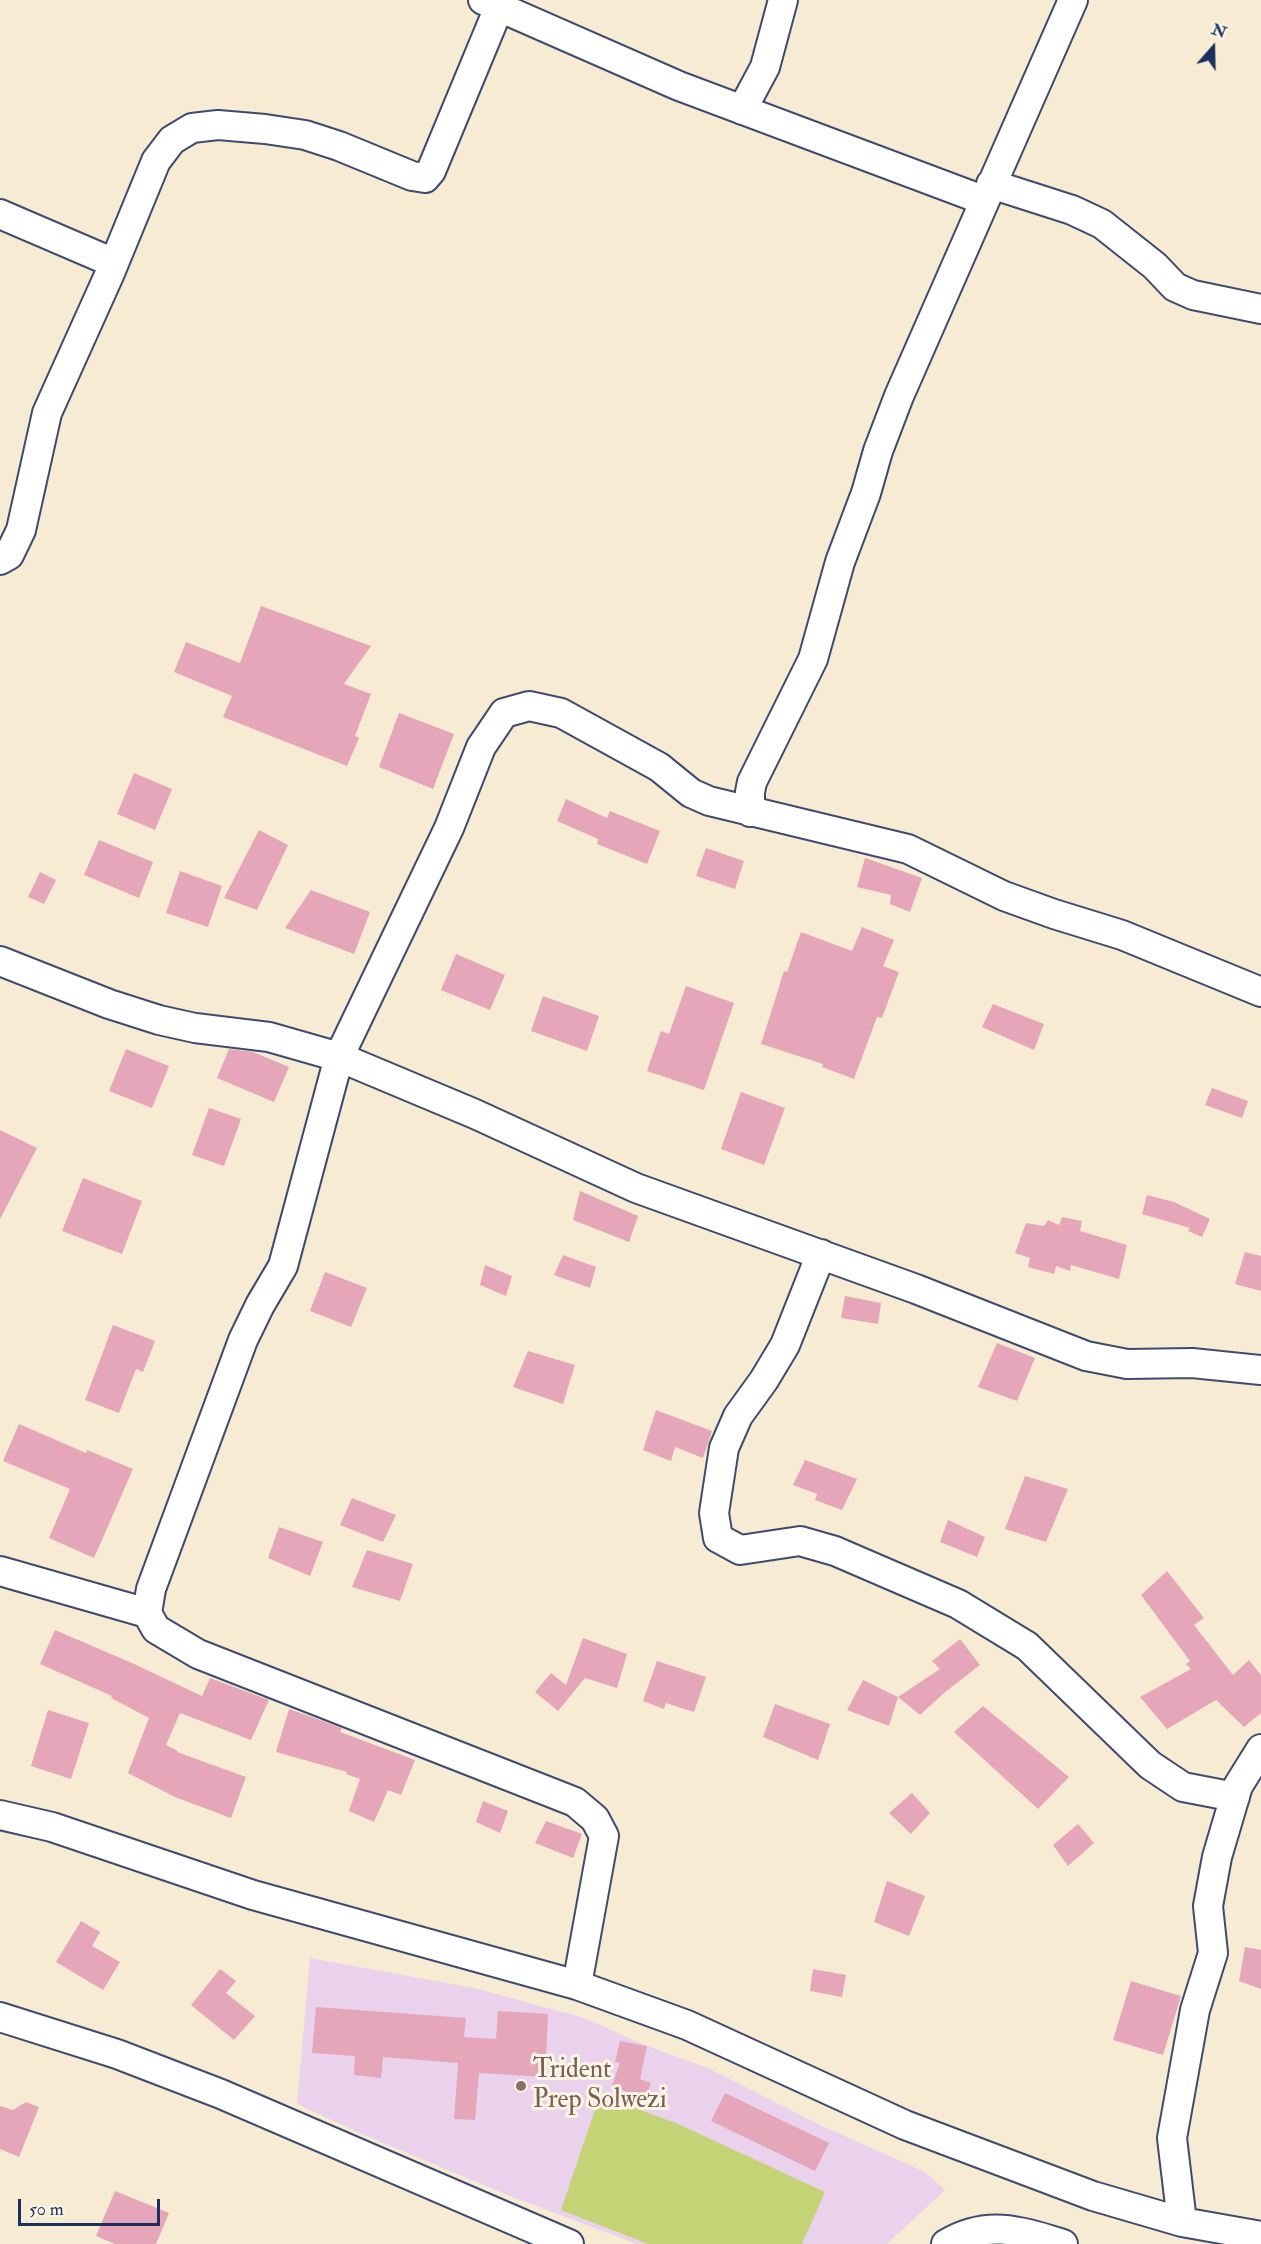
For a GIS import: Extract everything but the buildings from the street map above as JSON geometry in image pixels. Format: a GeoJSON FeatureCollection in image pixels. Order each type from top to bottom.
{"type":"FeatureCollection","features":[{"type":"Feature","properties":{"kind":"street"},"geometry":{"type":"LineString","coordinates":[[742,110],[765,67],[783,0]]}},
{"type":"Feature","properties":{"kind":"street"},"geometry":{"type":"LineString","coordinates":[[750,812],[752,782],[813,659],[828,597],[895,407],[987,192],[1073,0]]}},
{"type":"Feature","properties":{"kind":"street"},"geometry":{"type":"LineString","coordinates":[[0,560],[9,555],[21,530],[48,412],[156,161],[172,140],[192,128],[218,125],[305,135],[339,146],[412,176],[424,178],[431,171],[494,2],[679,86],[742,110],[987,192],[1072,210],[1102,225],[1155,266],[1175,287],[1194,295],[1261,309]]}},
{"type":"Feature","properties":{"kind":"street"},"geometry":{"type":"LineString","coordinates":[[0,214],[114,262]]}},
{"type":"Feature","properties":{"kind":"street"},"geometry":{"type":"LineString","coordinates":[[577,1984],[604,1836],[595,1819],[575,1802],[198,1654],[156,1629],[147,1613],[152,1589],[243,1340],[283,1266],[339,1058],[449,828],[482,747],[504,713],[529,706],[561,713],[659,767],[691,793],[709,801],[908,849],[1004,896],[1122,935],[1261,992]]}},
{"type":"Feature","properties":{"kind":"street"},"geometry":{"type":"LineString","coordinates":[[0,961],[109,1004],[159,1020],[195,1028],[269,1037],[339,1058],[475,1114],[636,1188],[916,1289],[1086,1356],[1127,1364],[1192,1363],[1261,1370]]}},
{"type":"Feature","properties":{"kind":"street"},"geometry":{"type":"LineString","coordinates":[[820,1254],[786,1345],[738,1416],[724,1448],[714,1513],[718,1538],[740,1551],[801,1541],[835,1551],[958,1604],[1027,1646],[1150,1765],[1183,1786],[1235,1797]]}},
{"type":"Feature","properties":{"kind":"street"},"geometry":{"type":"LineString","coordinates":[[0,1571],[147,1613]]}},
{"type":"Feature","properties":{"kind":"street"},"geometry":{"type":"LineString","coordinates":[[1182,2222],[1172,2138],[1195,2010],[1213,1953],[1208,1906],[1217,1857],[1238,1786],[1261,1749]]}},
{"type":"Feature","properties":{"kind":"street"},"geometry":{"type":"LineString","coordinates":[[0,1815],[52,1827],[253,1895],[577,1984],[697,2030],[905,2125],[1093,2196],[1182,2222],[1261,2236]]}},
{"type":"Feature","properties":{"kind":"street"},"geometry":{"type":"LineString","coordinates":[[0,2017],[117,2055],[220,2094],[522,2235],[569,2244]]}},
{"type":"Feature","properties":{"kind":"street"},"geometry":{"type":"LineString","coordinates":[[946,2244],[962,2235],[982,2229],[1028,2233],[1063,2244]]}},
{"type":"Feature","properties":{"kind":"shaded area","name":"Trident Prep Solwezi"},"geometry":{"type":"Polygon","coordinates":[[[310,1958],[474,1988],[584,2018],[647,2046],[708,2068],[820,2125],[925,2172],[945,2190],[887,2244],[637,2244],[510,2196],[364,2135],[297,2104],[310,1958]]]}},
{"type":"Feature","properties":{"kind":"green space"},"geometry":{"type":"Polygon","coordinates":[[[600,2095],[678,2124],[825,2192],[802,2244],[648,2244],[561,2210],[600,2095]]]}},
{"type":"Feature","properties":{"kind":"place","name":"Trident Prep Solwezi"},"geometry":{"type":"Point","coordinates":[521,2086]}}]}
